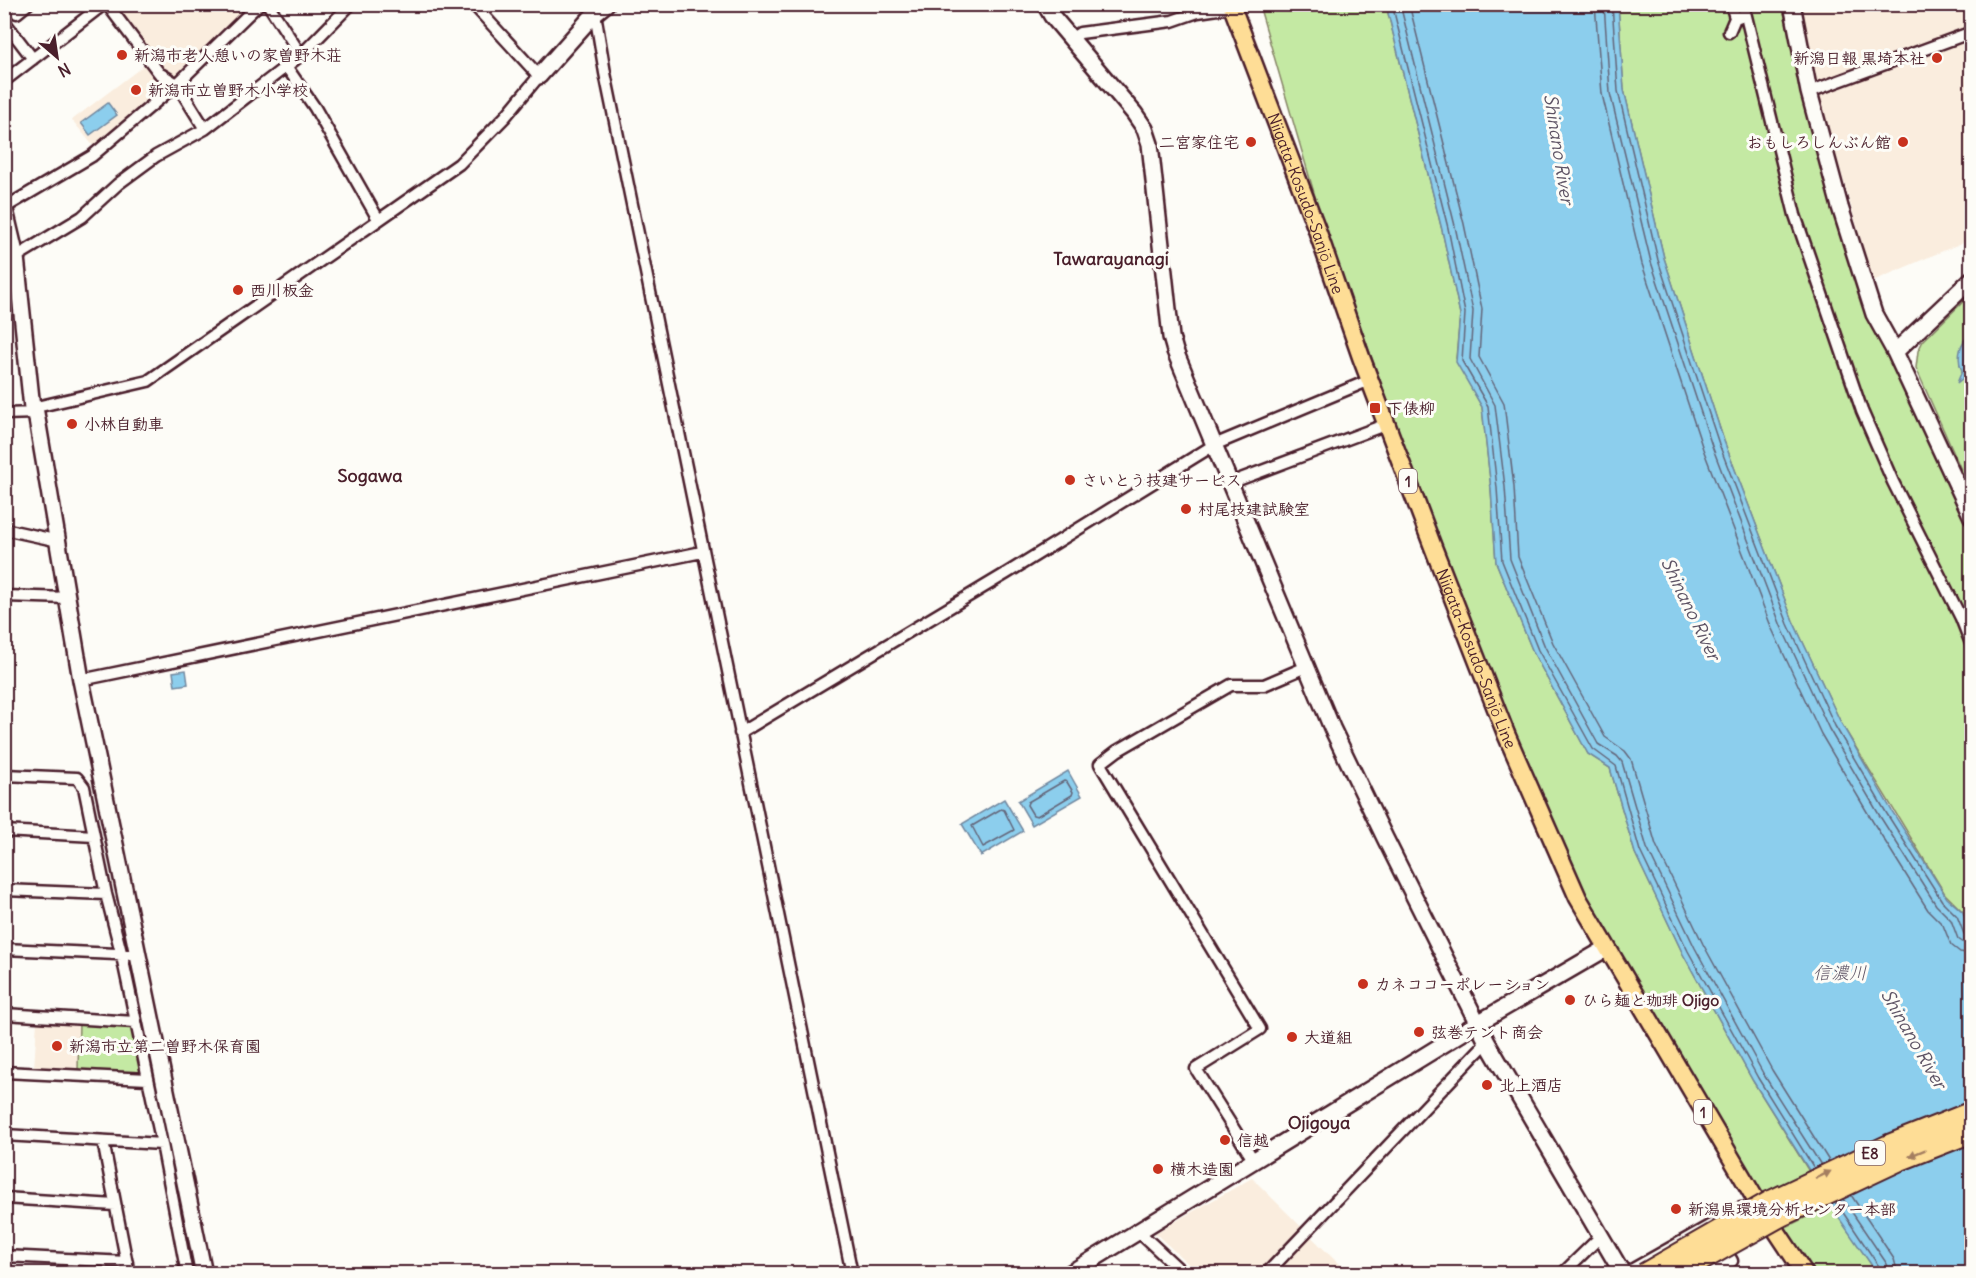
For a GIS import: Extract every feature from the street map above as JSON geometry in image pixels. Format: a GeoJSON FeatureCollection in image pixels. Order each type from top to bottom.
{"type":"FeatureCollection","features":[{"type":"Feature","properties":{"kind":"highway","name":"E8"},"geometry":{"type":"LineString","coordinates":[[1644,1274],[1733,1221],[1828,1172],[1971,1112]]}},
{"type":"Feature","properties":{"kind":"highway","name":"E8"},"geometry":{"type":"LineString","coordinates":[[1677,1274],[1779,1216],[1838,1188],[1971,1132]]}},
{"type":"Feature","properties":{"kind":"main road","name":"Niigata-Kosudo-Sanjō Line"},"geometry":{"type":"LineString","coordinates":[[1231,6],[1317,227],[1386,424],[1506,734],[1578,898],[1756,1200],[1805,1274]]}},
{"type":"Feature","properties":{"kind":"street"},"geometry":{"type":"LineString","coordinates":[[17,13],[28,4]]}},
{"type":"Feature","properties":{"kind":"street"},"geometry":{"type":"LineString","coordinates":[[4,81],[106,4],[159,73],[177,84],[205,129]]}},
{"type":"Feature","properties":{"kind":"street"},"geometry":{"type":"LineString","coordinates":[[204,1274],[81,680],[59,541],[34,411],[10,258],[5,207],[92,156],[177,84],[259,4]]}},
{"type":"Feature","properties":{"kind":"street"},"geometry":{"type":"LineString","coordinates":[[268,4],[301,55]]}},
{"type":"Feature","properties":{"kind":"street"},"geometry":{"type":"LineString","coordinates":[[10,258],[82,217],[118,184],[156,156],[205,129],[301,55],[351,4]]}},
{"type":"Feature","properties":{"kind":"street"},"geometry":{"type":"LineString","coordinates":[[473,4],[539,76]]}},
{"type":"Feature","properties":{"kind":"street"},"geometry":{"type":"LineString","coordinates":[[1045,4],[1071,39],[1134,113],[1148,137],[1171,337],[1175,351],[1332,728],[1370,808],[1487,1042],[1600,1236],[1623,1274],[1756,1200]]}},
{"type":"Feature","properties":{"kind":"street"},"geometry":{"type":"LineString","coordinates":[[1731,4],[1741,12],[1795,215],[1862,411],[1893,482],[1961,618],[1971,646]]}},
{"type":"Feature","properties":{"kind":"street"},"geometry":{"type":"LineString","coordinates":[[1792,4],[1809,92],[1840,207],[1874,314],[1895,352],[1971,518]]}},
{"type":"Feature","properties":{"kind":"street"},"geometry":{"type":"LineString","coordinates":[[1071,39],[1080,33],[1172,21],[1198,12],[1231,6]]}},
{"type":"Feature","properties":{"kind":"street"},"geometry":{"type":"LineString","coordinates":[[4,414],[34,411],[148,381],[459,164],[505,117],[600,9]]}},
{"type":"Feature","properties":{"kind":"street"},"geometry":{"type":"LineString","coordinates":[[600,9],[604,73],[852,1274]]}},
{"type":"Feature","properties":{"kind":"street"},"geometry":{"type":"LineString","coordinates":[[1729,32],[1741,12]]}},
{"type":"Feature","properties":{"kind":"street"},"geometry":{"type":"LineString","coordinates":[[4,21],[33,59]]}},
{"type":"Feature","properties":{"kind":"street"},"geometry":{"type":"LineString","coordinates":[[1809,92],[1971,32]]}},
{"type":"Feature","properties":{"kind":"street"},"geometry":{"type":"LineString","coordinates":[[286,66],[315,108],[378,219]]}},
{"type":"Feature","properties":{"kind":"street"},"geometry":{"type":"LineString","coordinates":[[1895,352],[1971,279]]}},
{"type":"Feature","properties":{"kind":"street"},"geometry":{"type":"LineString","coordinates":[[740,733],[1007,573],[1214,445],[1370,380]]}},
{"type":"Feature","properties":{"kind":"street"},"geometry":{"type":"LineString","coordinates":[[1230,483],[1386,424]]}},
{"type":"Feature","properties":{"kind":"street"},"geometry":{"type":"LineString","coordinates":[[4,530],[59,541]]}},
{"type":"Feature","properties":{"kind":"street"},"geometry":{"type":"LineString","coordinates":[[81,680],[702,552]]}},
{"type":"Feature","properties":{"kind":"street"},"geometry":{"type":"LineString","coordinates":[[4,596],[68,598]]}},
{"type":"Feature","properties":{"kind":"street"},"geometry":{"type":"LineString","coordinates":[[1254,1161],[1196,1069],[1260,1029],[1100,764],[1117,751],[1231,685],[1264,685],[1306,667]]}},
{"type":"Feature","properties":{"kind":"street"},"geometry":{"type":"LineString","coordinates":[[4,775],[76,778],[84,787],[162,1144],[187,1274]]}},
{"type":"Feature","properties":{"kind":"street"},"geometry":{"type":"LineString","coordinates":[[4,831],[94,836]]}},
{"type":"Feature","properties":{"kind":"street"},"geometry":{"type":"LineString","coordinates":[[4,890],[106,894]]}},
{"type":"Feature","properties":{"kind":"street"},"geometry":{"type":"LineString","coordinates":[[1069,1274],[1478,1023],[1607,948]]}},
{"type":"Feature","properties":{"kind":"street"},"geometry":{"type":"LineString","coordinates":[[4,949],[139,955]]}},
{"type":"Feature","properties":{"kind":"street"},"geometry":{"type":"LineString","coordinates":[[4,1014],[135,1022]]}},
{"type":"Feature","properties":{"kind":"street"},"geometry":{"type":"LineString","coordinates":[[1266,1274],[1487,1042]]}},
{"type":"Feature","properties":{"kind":"street"},"geometry":{"type":"LineString","coordinates":[[4,1072],[148,1079]]}},
{"type":"Feature","properties":{"kind":"street"},"geometry":{"type":"LineString","coordinates":[[4,1136],[162,1144]]}},
{"type":"Feature","properties":{"kind":"street"},"geometry":{"type":"LineString","coordinates":[[103,1141],[129,1274]]}},
{"type":"Feature","properties":{"kind":"street"},"geometry":{"type":"LineString","coordinates":[[4,1198],[116,1205]]}},
{"type":"Feature","properties":{"kind":"street"},"geometry":{"type":"LineString","coordinates":[[1711,1223],[1732,1261],[1711,1274]]}},
{"type":"Feature","properties":{"kind":"street"},"geometry":{"type":"LineString","coordinates":[[1139,1232],[1184,1274]]}},
{"type":"Feature","properties":{"kind":"street"},"geometry":{"type":"LineString","coordinates":[[1562,1274],[1600,1236]]}},
{"type":"Feature","properties":{"kind":"street"},"geometry":{"type":"LineString","coordinates":[[4,1256],[127,1262]]}},
{"type":"Feature","properties":{"kind":"shaded area","name":"新潟市立曽野木小学校"},"geometry":{"type":"Polygon","coordinates":[[[111,5],[256,5],[95,148],[72,120],[151,60],[111,5]]]}},
{"type":"Feature","properties":{"kind":"shaded area"},"geometry":{"type":"Polygon","coordinates":[[[1795,5],[1971,5],[1971,239],[1873,281],[1815,84],[1795,5]]]}},
{"type":"Feature","properties":{"kind":"shaded area","name":"新潟市立第二曽野木保育園"},"geometry":{"type":"Polygon","coordinates":[[[37,1021],[79,1022],[78,1072],[34,1069],[37,1021]]]}},
{"type":"Feature","properties":{"kind":"shaded area"},"geometry":{"type":"Polygon","coordinates":[[[1252,1178],[1348,1273],[1198,1273],[1155,1233],[1252,1178]]]}},
{"type":"Feature","properties":{"kind":"green space"},"geometry":{"type":"Polygon","coordinates":[[[1259,5],[1386,5],[1442,230],[1460,314],[1456,358],[1482,407],[1496,562],[1533,652],[1588,754],[1610,768],[1635,853],[1683,954],[1753,1081],[1810,1173],[1762,1197],[1583,891],[1552,823],[1438,539],[1324,227],[1259,5]]]}},
{"type":"Feature","properties":{"kind":"green space"},"geometry":{"type":"Polygon","coordinates":[[[1618,5],[1782,5],[1798,67],[1903,380],[1935,457],[1971,532],[1971,938],[1963,912],[1945,894],[1841,723],[1793,621],[1724,441],[1664,258],[1624,90],[1618,5]]]}},
{"type":"Feature","properties":{"kind":"green space"},"geometry":{"type":"Polygon","coordinates":[[[1971,294],[1971,492],[1916,368],[1918,351],[1923,341],[1971,294]]]}},
{"type":"Feature","properties":{"kind":"green space"},"geometry":{"type":"Polygon","coordinates":[[[79,1022],[129,1025],[133,1028],[143,1072],[138,1076],[78,1072],[79,1022]]]}},
{"type":"Feature","properties":{"kind":"green space"},"geometry":{"type":"Polygon","coordinates":[[[1831,1205],[1877,1273],[1815,1273],[1784,1228],[1831,1205]]]}},
{"type":"Feature","properties":{"kind":"water","name":"信濃川"},"geometry":{"type":"Polygon","coordinates":[[[1386,5],[1618,5],[1624,90],[1664,258],[1724,441],[1793,621],[1841,723],[1892,811],[1947,898],[1963,912],[1971,938],[1971,1273],[1877,1273],[1841,1221],[1753,1081],[1683,954],[1635,853],[1610,768],[1588,754],[1533,652],[1496,562],[1482,407],[1456,362],[1460,314],[1442,230],[1386,5]]]}},
{"type":"Feature","properties":{"kind":"water"},"geometry":{"type":"Polygon","coordinates":[[[108,103],[117,115],[90,135],[81,123],[108,103]]]}},
{"type":"Feature","properties":{"kind":"water"},"geometry":{"type":"Polygon","coordinates":[[[1971,334],[1971,353],[1966,358],[1968,374],[1957,383],[1962,371],[1959,361],[1960,350],[1964,341],[1971,334]]]}},
{"type":"Feature","properties":{"kind":"water"},"geometry":{"type":"Polygon","coordinates":[[[186,670],[188,684],[175,686],[173,672],[186,670]]]}},
{"type":"Feature","properties":{"kind":"water"},"geometry":{"type":"Polygon","coordinates":[[[1068,771],[1082,796],[1032,825],[1018,801],[1068,771]]]}},
{"type":"Feature","properties":{"kind":"water"},"geometry":{"type":"Polygon","coordinates":[[[1004,799],[1023,831],[981,856],[962,824],[1004,799]]]}},
{"type":"Feature","properties":{"kind":"place","name":"新潟市老人憩いの家曽野木荘"},"geometry":{"type":"Point","coordinates":[122,55]}},
{"type":"Feature","properties":{"kind":"place","name":"新潟日報 黒埼本社"},"geometry":{"type":"Point","coordinates":[1937,58]}},
{"type":"Feature","properties":{"kind":"place","name":"新潟市立曽野木小学校"},"geometry":{"type":"Point","coordinates":[136,90]}},
{"type":"Feature","properties":{"kind":"place","name":"二宮家住宅"},"geometry":{"type":"Point","coordinates":[1251,142]}},
{"type":"Feature","properties":{"kind":"place","name":"おもしろしんぶん館"},"geometry":{"type":"Point","coordinates":[1903,142]}},
{"type":"Feature","properties":{"kind":"place","name":"西川板金"},"geometry":{"type":"Point","coordinates":[238,290]}},
{"type":"Feature","properties":{"kind":"place","name":"下俵柳"},"geometry":{"type":"Point","coordinates":[1375,408]}},
{"type":"Feature","properties":{"kind":"place","name":"小林自動車"},"geometry":{"type":"Point","coordinates":[72,424]}},
{"type":"Feature","properties":{"kind":"place","name":"さいとう技建サービス"},"geometry":{"type":"Point","coordinates":[1070,480]}},
{"type":"Feature","properties":{"kind":"place","name":"村尾技建試験室"},"geometry":{"type":"Point","coordinates":[1186,509]}},
{"type":"Feature","properties":{"kind":"place","name":"カネココーポレーション"},"geometry":{"type":"Point","coordinates":[1363,984]}},
{"type":"Feature","properties":{"kind":"place","name":"ひら麺と珈琲 Ojigo"},"geometry":{"type":"Point","coordinates":[1570,1000]}},
{"type":"Feature","properties":{"kind":"place","name":"弦巻テント商会"},"geometry":{"type":"Point","coordinates":[1419,1032]}},
{"type":"Feature","properties":{"kind":"place","name":"大道組"},"geometry":{"type":"Point","coordinates":[1292,1037]}},
{"type":"Feature","properties":{"kind":"place","name":"新潟市立第二曽野木保育園"},"geometry":{"type":"Point","coordinates":[57,1046]}},
{"type":"Feature","properties":{"kind":"place","name":"北上酒店"},"geometry":{"type":"Point","coordinates":[1487,1085]}},
{"type":"Feature","properties":{"kind":"place","name":"信越"},"geometry":{"type":"Point","coordinates":[1225,1140]}},
{"type":"Feature","properties":{"kind":"place","name":"横木造園"},"geometry":{"type":"Point","coordinates":[1158,1169]}},
{"type":"Feature","properties":{"kind":"place","name":"新潟県環境分析センター本部"},"geometry":{"type":"Point","coordinates":[1676,1209]}},
{"type":"Feature","properties":{"kind":"district","name":"Tawarayanagi"},"geometry":{"type":"Point","coordinates":[1111,258]}},
{"type":"Feature","properties":{"kind":"district","name":"Sogawa"},"geometry":{"type":"Point","coordinates":[370,475]}},
{"type":"Feature","properties":{"kind":"district","name":"Ojigoya"},"geometry":{"type":"Point","coordinates":[1319,1122]}},
{"type":"Feature","properties":{"kind":"water label","name":"Shinano River"},"geometry":{"type":"Point","coordinates":[1559,149]}},
{"type":"Feature","properties":{"kind":"water label","name":"Shinano River"},"geometry":{"type":"Point","coordinates":[1691,609]}},
{"type":"Feature","properties":{"kind":"water label","name":"Shinano River"},"geometry":{"type":"Point","coordinates":[1914,1039]}}]}
